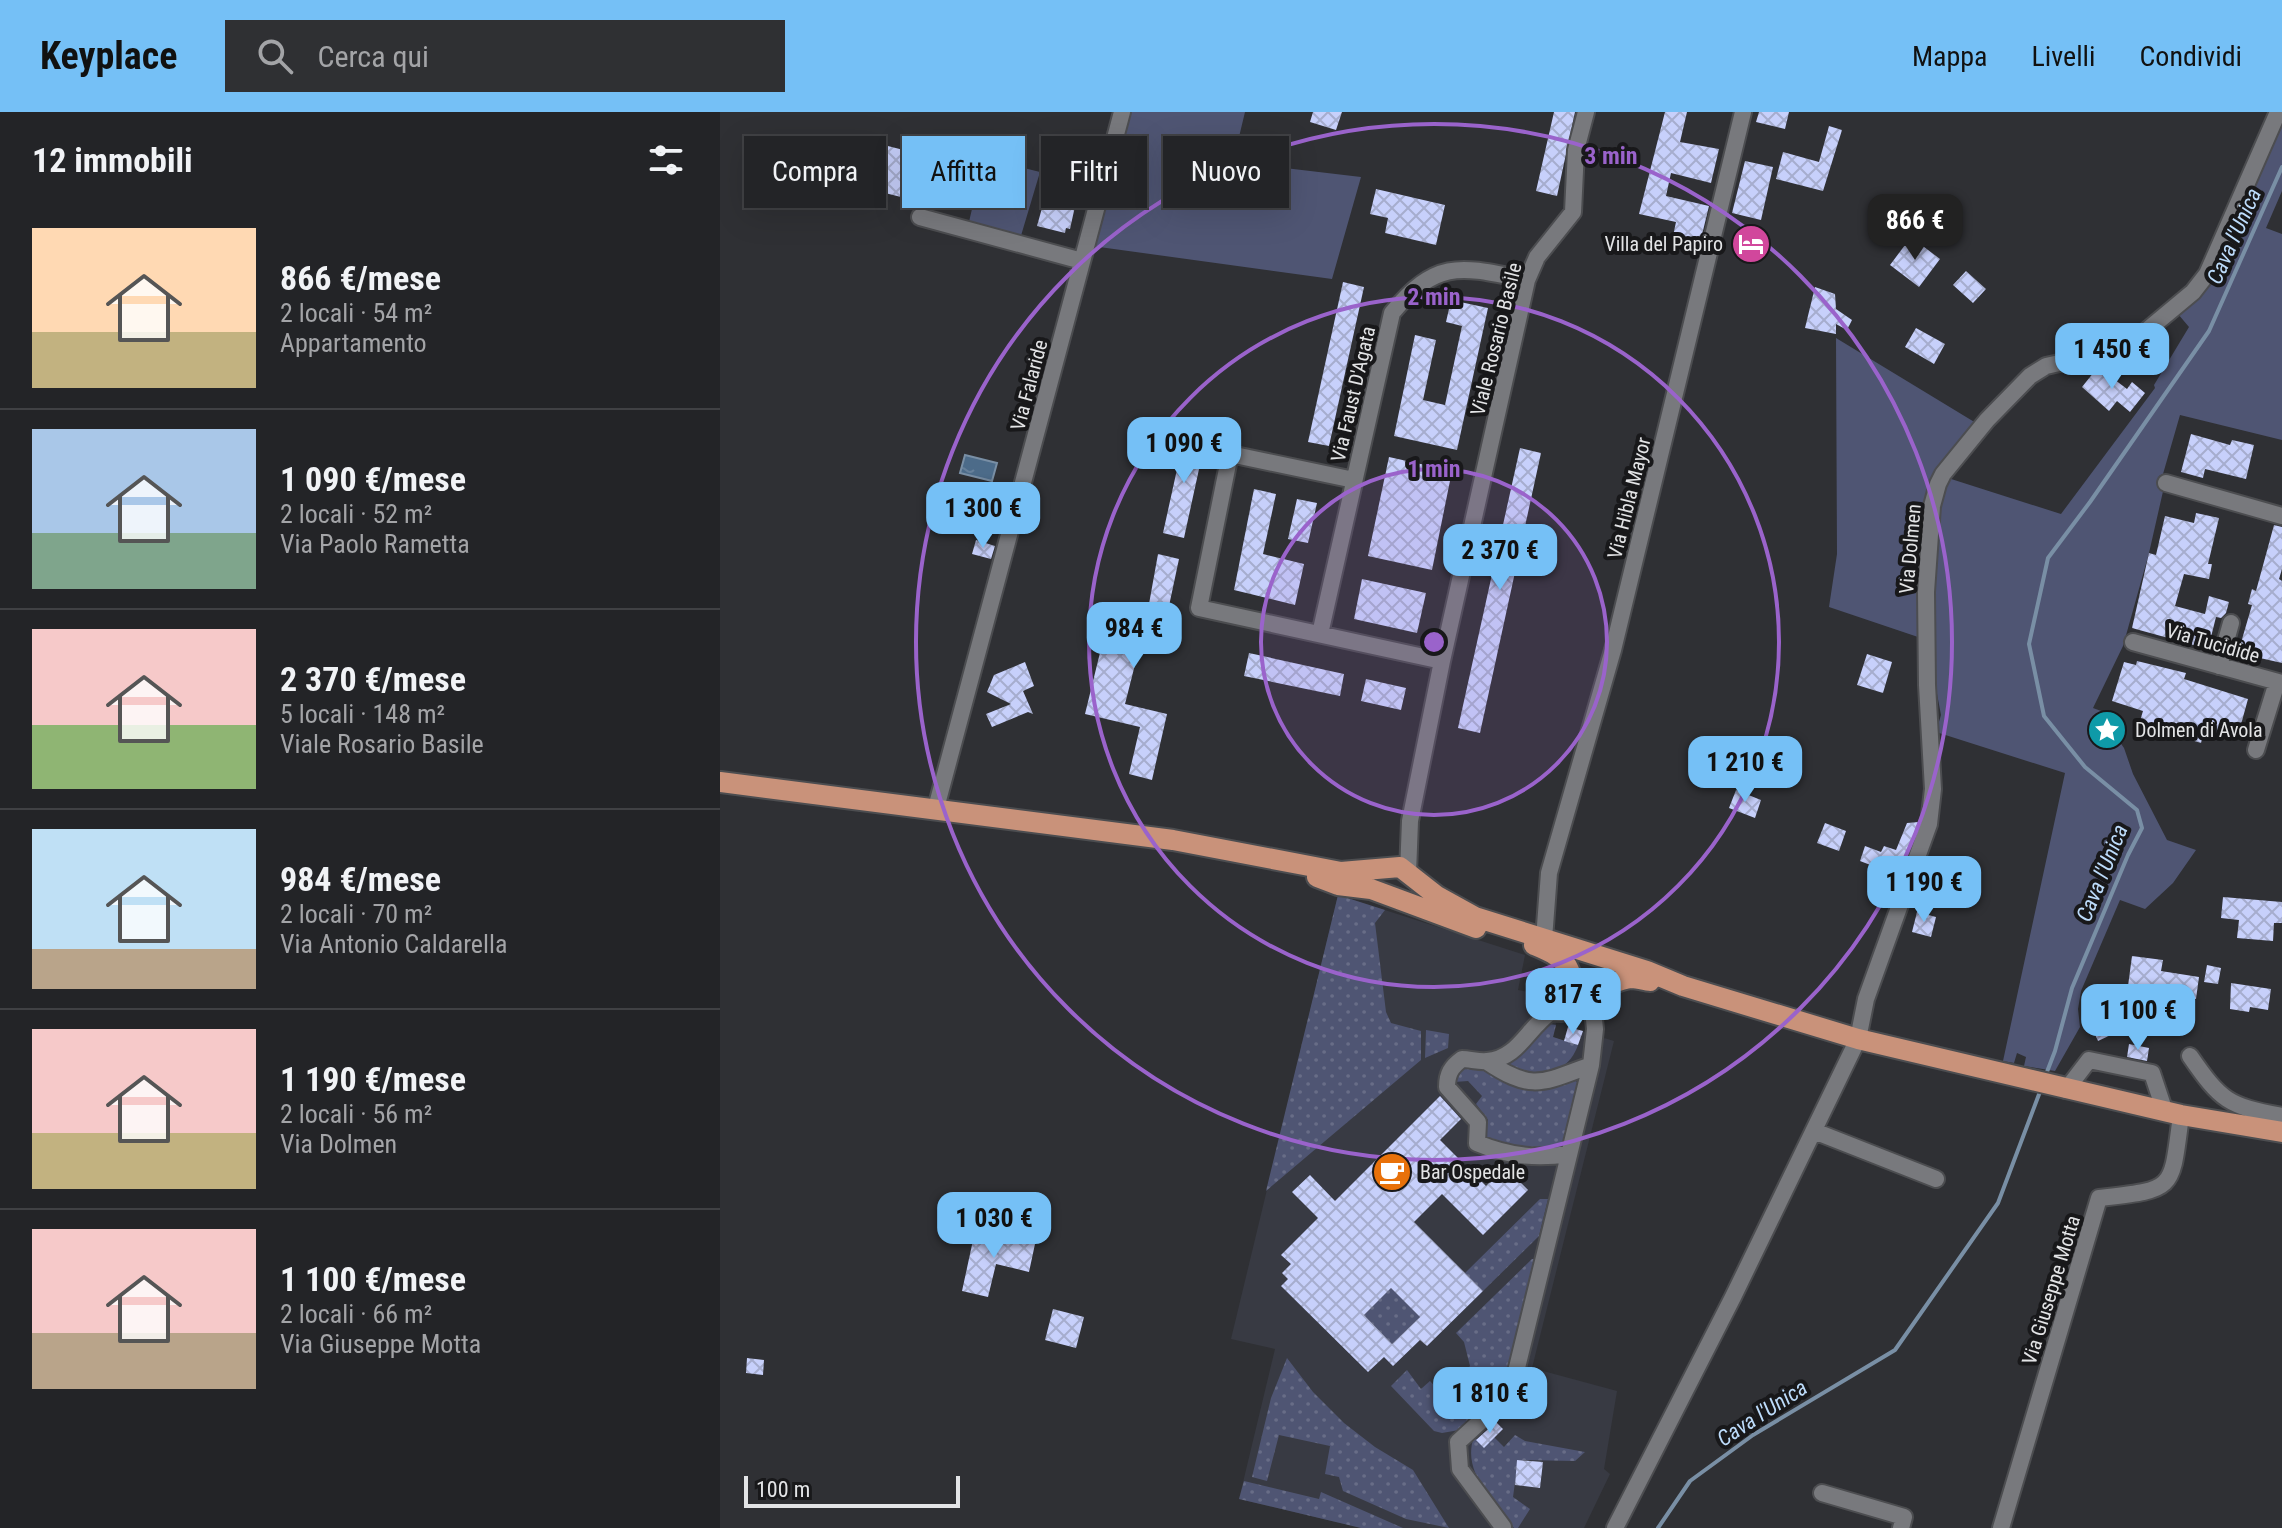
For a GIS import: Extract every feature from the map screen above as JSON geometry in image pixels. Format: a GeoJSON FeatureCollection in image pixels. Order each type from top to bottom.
{"type":"FeatureCollection","features":[{"type":"Feature","properties":{"kind":"main road"},"geometry":{"type":"LineString","coordinates":[[720,782],[1173,840],[1341,872],[1399,872],[1475,917],[1647,971],[1683,986],[1858,1039],[2173,1114],[2279,1129]]}},
{"type":"Feature","properties":{"kind":"main road"},"geometry":{"type":"LineString","coordinates":[[1276,861],[1338,885],[1371,889],[1444,918],[1550,952],[1569,970],[1572,983],[1596,995],[1630,978],[1683,986]]}},
{"type":"Feature","properties":{"kind":"main road"},"geometry":{"type":"LineString","coordinates":[[1390,897],[1380,884],[1382,876],[1399,872]]}},
{"type":"Feature","properties":{"kind":"main road"},"geometry":{"type":"LineString","coordinates":[[1569,970],[1575,959],[1592,956],[1605,966],[1606,972],[1596,995]]}},
{"type":"Feature","properties":{"kind":"street","name":"Via Falaride"},"geometry":{"type":"LineString","coordinates":[[936,808],[1122,112]]}},
{"type":"Feature","properties":{"kind":"street","name":"Viale Rosario Basile"},"geometry":{"type":"LineString","coordinates":[[1399,872],[1442,661],[1527,280],[1537,257],[1573,212],[1576,150],[1586,112]]}},
{"type":"Feature","properties":{"kind":"street","name":"Via Hibla Mayor"},"geometry":{"type":"LineString","coordinates":[[1544,939],[1549,873],[1613,650],[1743,112]]}},
{"type":"Feature","properties":{"kind":"street","name":"Via Dolmen"},"geometry":{"type":"LineString","coordinates":[[1615,1528],[1858,1039],[1866,999],[1929,824],[1933,789],[1926,592],[1932,506],[1938,484],[1987,420],[2030,376],[2046,366],[2117,350],[2133,342],[2193,292],[2207,274],[2278,112]]}},
{"type":"Feature","properties":{"kind":"street"},"geometry":{"type":"LineString","coordinates":[[920,217],[1082,261]]}},
{"type":"Feature","properties":{"kind":"street","name":"Via Faust D'Agata"},"geometry":{"type":"LineString","coordinates":[[1320,634],[1392,313],[1410,291],[1445,271],[1473,269],[1527,280]]}},
{"type":"Feature","properties":{"kind":"street"},"geometry":{"type":"LineString","coordinates":[[1354,480],[1230,454],[1199,608],[1442,661]]}},
{"type":"Feature","properties":{"kind":"street"},"geometry":{"type":"LineString","coordinates":[[2166,483],[2282,516]]}},
{"type":"Feature","properties":{"kind":"street"},"geometry":{"type":"LineString","coordinates":[[2219,666],[2231,623]]}},
{"type":"Feature","properties":{"kind":"street","name":"Via Tucidide"},"geometry":{"type":"LineString","coordinates":[[2133,642],[2280,682]]}},
{"type":"Feature","properties":{"kind":"street"},"geometry":{"type":"LineString","coordinates":[[2256,750],[2280,682]]}},
{"type":"Feature","properties":{"kind":"street"},"geometry":{"type":"LineString","coordinates":[[1503,1527],[1460,1469],[1458,1442],[1495,1408],[1515,1376],[1591,1065],[1596,995],[1562,1013],[1551,1012],[1538,1020],[1518,1047],[1503,1058],[1486,1061],[1462,1059],[1447,1077],[1447,1087],[1478,1122],[1477,1143],[1519,1156],[1545,1158],[1569,1154]]}},
{"type":"Feature","properties":{"kind":"street"},"geometry":{"type":"LineString","coordinates":[[2190,1056],[2213,1089],[2226,1100],[2279,1129]]}},
{"type":"Feature","properties":{"kind":"street"},"geometry":{"type":"LineString","coordinates":[[2060,1088],[2089,1060],[2152,1073],[2173,1114]]}},
{"type":"Feature","properties":{"kind":"street"},"geometry":{"type":"LineString","coordinates":[[1486,1061],[1515,1079],[1531,1083],[1548,1081],[1591,1065]]}},
{"type":"Feature","properties":{"kind":"street","name":"Via Giuseppe Motta"},"geometry":{"type":"LineString","coordinates":[[2001,1528],[2099,1198],[2154,1192],[2166,1183],[2174,1170],[2173,1114]]}},
{"type":"Feature","properties":{"kind":"street"},"geometry":{"type":"LineString","coordinates":[[1814,1131],[1936,1179]]}},
{"type":"Feature","properties":{"kind":"street"},"geometry":{"type":"LineString","coordinates":[[1822,1493],[1904,1517],[1901,1528]]}},
{"type":"Feature","properties":{"kind":"shaded area"},"geometry":{"type":"Polygon","coordinates":[[[1127,112],[1245,112],[1239,136],[1163,136],[1163,208],[1289,208],[1289,169],[1361,177],[1332,279],[1092,246],[1102,208],[1147,208],[1147,136],[1121,136],[1127,112]]]}},
{"type":"Feature","properties":{"kind":"shaded area"},"geometry":{"type":"Polygon","coordinates":[[[2282,126],[2282,191],[2266,228],[2282,234],[2282,440],[2180,415],[2163,474],[2157,483],[2164,487],[2123,646],[2093,708],[2112,715],[2115,735],[2167,840],[2196,850],[2173,883],[2145,909],[2120,900],[2081,991],[2078,1009],[2080,1027],[2055,1071],[2024,1066],[2026,1057],[2017,1053],[2014,1063],[2003,1061],[2065,773],[1936,732],[1941,715],[1934,678],[1932,635],[1935,511],[1948,478],[2061,514],[2155,388],[2189,327],[2178,314],[2213,279],[2282,126]]]}},
{"type":"Feature","properties":{"kind":"shaded area"},"geometry":{"type":"Polygon","coordinates":[[[1025,168],[1040,172],[1020,239],[968,226],[972,208],[1025,208],[1025,168]]]}},
{"type":"Feature","properties":{"kind":"shaded area"},"geometry":{"type":"Polygon","coordinates":[[[1836,338],[1976,423],[1940,465],[1924,504],[1918,548],[1918,637],[1829,607],[1837,554],[1836,338]]]}},
{"type":"Feature","properties":{"kind":"shaded area"},"geometry":{"type":"Polygon","coordinates":[[[1338,895],[1525,955],[1518,990],[1552,996],[1556,1025],[1553,1037],[1564,1041],[1568,1027],[1614,1041],[1532,1368],[1617,1391],[1604,1469],[1610,1474],[1584,1528],[1361,1528],[1239,1499],[1275,1349],[1231,1339],[1338,895]]]}},
{"type":"Feature","properties":{"kind":"shaded area"},"geometry":{"type":"Polygon","coordinates":[[[1338,895],[1385,910],[1375,923],[1386,1012],[1391,1023],[1421,1031],[1421,1060],[1266,1191],[1338,895]]]}},
{"type":"Feature","properties":{"kind":"shaded area"},"geometry":{"type":"Polygon","coordinates":[[[1542,1023],[1556,1025],[1553,1037],[1578,1045],[1573,1056],[1566,1064],[1548,1072],[1506,1066],[1517,1057],[1542,1023]]]}},
{"type":"Feature","properties":{"kind":"shaded area"},"geometry":{"type":"Polygon","coordinates":[[[1426,1030],[1449,1034],[1448,1048],[1425,1058],[1426,1030]]]}},
{"type":"Feature","properties":{"kind":"shaded area"},"geometry":{"type":"Polygon","coordinates":[[[1459,1067],[1489,1071],[1513,1086],[1525,1088],[1576,1081],[1579,1084],[1565,1139],[1558,1146],[1538,1152],[1483,1140],[1488,1120],[1476,1104],[1482,1096],[1468,1081],[1454,1082],[1459,1067]]]}},
{"type":"Feature","properties":{"kind":"shaded area"},"geometry":{"type":"Polygon","coordinates":[[[1540,1199],[1548,1199],[1539,1236],[1483,1291],[1465,1273],[1540,1199]]]}},
{"type":"Feature","properties":{"kind":"shaded area"},"geometry":{"type":"Polygon","coordinates":[[[1532,1259],[1538,1259],[1503,1384],[1468,1424],[1459,1430],[1434,1431],[1391,1386],[1407,1370],[1421,1389],[1430,1381],[1444,1396],[1470,1366],[1464,1342],[1456,1333],[1532,1259]]]}},
{"type":"Feature","properties":{"kind":"shaded area"},"geometry":{"type":"Polygon","coordinates":[[[1391,1288],[1420,1317],[1392,1344],[1364,1315],[1391,1288]]]}},
{"type":"Feature","properties":{"kind":"shaded area"},"geometry":{"type":"Polygon","coordinates":[[[1287,1358],[1313,1392],[1344,1423],[1413,1470],[1449,1528],[1406,1519],[1343,1491],[1339,1477],[1325,1474],[1330,1446],[1279,1435],[1267,1481],[1252,1477],[1271,1398],[1287,1358]]]}},
{"type":"Feature","properties":{"kind":"shaded area"},"geometry":{"type":"Polygon","coordinates":[[[1515,1435],[1525,1441],[1585,1452],[1575,1461],[1518,1460],[1513,1497],[1530,1509],[1518,1528],[1514,1528],[1482,1486],[1472,1462],[1471,1450],[1474,1437],[1484,1447],[1494,1437],[1504,1447],[1515,1435]]]}},
{"type":"Feature","properties":{"kind":"shaded area"},"geometry":{"type":"Polygon","coordinates":[[[1244,1481],[1319,1499],[1321,1492],[1403,1528],[1361,1528],[1239,1499],[1244,1481]]]}},
{"type":"Feature","properties":{"kind":"water"},"geometry":{"type":"Polygon","coordinates":[[[965,455],[997,463],[992,481],[960,473],[965,455]]]}},
{"type":"Feature","properties":{"kind":"building"},"geometry":{"type":"Polygon","coordinates":[[[1313,112],[1342,112],[1336,130],[1310,122],[1313,112]]]}},
{"type":"Feature","properties":{"kind":"building"},"geometry":{"type":"Polygon","coordinates":[[[1554,112],[1575,112],[1557,196],[1536,191],[1554,112]]]}},
{"type":"Feature","properties":{"kind":"building"},"geometry":{"type":"Polygon","coordinates":[[[1665,112],[1687,112],[1680,142],[1719,149],[1711,183],[1671,173],[1666,196],[1709,206],[1700,243],[1673,236],[1676,222],[1639,214],[1665,112]]]}},
{"type":"Feature","properties":{"kind":"building"},"geometry":{"type":"Polygon","coordinates":[[[1759,112],[1789,112],[1785,129],[1756,122],[1759,112]]]}},
{"type":"Feature","properties":{"kind":"building"},"geometry":{"type":"Polygon","coordinates":[[[1829,126],[1842,130],[1823,191],[1776,179],[1783,152],[1819,162],[1829,126]]]}},
{"type":"Feature","properties":{"kind":"building"},"geometry":{"type":"Polygon","coordinates":[[[886,146],[902,150],[901,197],[886,193],[886,146]]]}},
{"type":"Feature","properties":{"kind":"building"},"geometry":{"type":"Polygon","coordinates":[[[1745,161],[1773,167],[1761,220],[1732,213],[1745,161]]]}},
{"type":"Feature","properties":{"kind":"building"},"geometry":{"type":"Polygon","coordinates":[[[1376,189],[1445,205],[1436,245],[1385,233],[1388,218],[1370,214],[1376,189]]]}},
{"type":"Feature","properties":{"kind":"building"},"geometry":{"type":"Polygon","coordinates":[[[1042,208],[1075,208],[1070,229],[1066,228],[1065,233],[1037,226],[1042,208]]]}},
{"type":"Feature","properties":{"kind":"building"},"geometry":{"type":"Polygon","coordinates":[[[1911,237],[1940,259],[1919,287],[1890,265],[1911,237]]]}},
{"type":"Feature","properties":{"kind":"building"},"geometry":{"type":"Polygon","coordinates":[[[1966,271],[1986,289],[1973,303],[1953,285],[1966,271]]]}},
{"type":"Feature","properties":{"kind":"building"},"geometry":{"type":"Polygon","coordinates":[[[1343,282],[1364,287],[1329,446],[1308,442],[1343,282]]]}},
{"type":"Feature","properties":{"kind":"building"},"geometry":{"type":"Polygon","coordinates":[[[1815,287],[1835,294],[1836,309],[1852,320],[1847,330],[1836,324],[1836,334],[1805,328],[1815,287]]]}},
{"type":"Feature","properties":{"kind":"building"},"geometry":{"type":"Polygon","coordinates":[[[1451,300],[1488,308],[1457,450],[1394,436],[1415,335],[1436,340],[1423,400],[1445,405],[1462,326],[1446,322],[1451,300]]]}},
{"type":"Feature","properties":{"kind":"building"},"geometry":{"type":"Polygon","coordinates":[[[1916,328],[1945,344],[1934,364],[1905,347],[1916,328]]]}},
{"type":"Feature","properties":{"kind":"building"},"geometry":{"type":"Polygon","coordinates":[[[2098,367],[2127,389],[2132,382],[2145,393],[2130,412],[2117,401],[2109,411],[2082,387],[2098,367]]]}},
{"type":"Feature","properties":{"kind":"building"},"geometry":{"type":"Polygon","coordinates":[[[1185,433],[1206,437],[1184,538],[1163,533],[1185,433]]]}},
{"type":"Feature","properties":{"kind":"building"},"geometry":{"type":"Polygon","coordinates":[[[2191,434],[2230,445],[2232,440],[2254,445],[2246,479],[2205,469],[2203,478],[2181,472],[2191,434]]]}},
{"type":"Feature","properties":{"kind":"building"},"geometry":{"type":"Polygon","coordinates":[[[1520,448],[1541,453],[1480,733],[1458,728],[1520,448]]]}},
{"type":"Feature","properties":{"kind":"building"},"geometry":{"type":"Polygon","coordinates":[[[1389,457],[1452,471],[1432,570],[1368,556],[1389,457]]]}},
{"type":"Feature","properties":{"kind":"building"},"geometry":{"type":"Polygon","coordinates":[[[1254,489],[1276,494],[1263,554],[1304,564],[1295,605],[1234,590],[1254,489]]]}},
{"type":"Feature","properties":{"kind":"building"},"geometry":{"type":"Polygon","coordinates":[[[1297,499],[1317,503],[1308,543],[1288,539],[1297,499]]]}},
{"type":"Feature","properties":{"kind":"building"},"geometry":{"type":"Polygon","coordinates":[[[2196,513],[2219,518],[2208,564],[2212,564],[2209,579],[2184,574],[2175,606],[2205,614],[2209,596],[2229,602],[2226,613],[2221,618],[2216,617],[2208,649],[2132,628],[2149,553],[2156,555],[2165,516],[2194,523],[2196,513]]]}},
{"type":"Feature","properties":{"kind":"building"},"geometry":{"type":"Polygon","coordinates":[[[2274,525],[2282,527],[2282,569],[2279,579],[2282,581],[2282,663],[2238,653],[2252,605],[2248,604],[2252,589],[2256,591],[2274,525]]]}},
{"type":"Feature","properties":{"kind":"building"},"geometry":{"type":"Polygon","coordinates":[[[976,540],[995,546],[991,559],[972,554],[976,540]]]}},
{"type":"Feature","properties":{"kind":"building"},"geometry":{"type":"Polygon","coordinates":[[[1158,554],[1179,559],[1166,620],[1175,621],[1173,633],[1161,630],[1159,641],[1142,637],[1125,704],[1167,714],[1152,780],[1129,774],[1140,727],[1085,714],[1107,624],[1119,626],[1122,613],[1147,615],[1158,554]]]}},
{"type":"Feature","properties":{"kind":"building"},"geometry":{"type":"Polygon","coordinates":[[[1362,579],[1426,593],[1417,633],[1354,619],[1362,579]]]}},
{"type":"Feature","properties":{"kind":"building"},"geometry":{"type":"Polygon","coordinates":[[[1249,653],[1344,674],[1340,696],[1244,676],[1249,653]]]}},
{"type":"Feature","properties":{"kind":"building"},"geometry":{"type":"Polygon","coordinates":[[[1867,654],[1892,662],[1883,693],[1857,685],[1867,654]]]}},
{"type":"Feature","properties":{"kind":"building"},"geometry":{"type":"Polygon","coordinates":[[[2137,661],[2186,673],[2184,679],[2248,699],[2237,739],[2205,730],[2201,743],[2139,724],[2143,711],[2112,701],[2124,662],[2136,665],[2137,661]]]}},
{"type":"Feature","properties":{"kind":"building"},"geometry":{"type":"Polygon","coordinates":[[[1025,662],[1034,686],[1023,691],[1033,714],[1028,712],[992,727],[986,714],[1011,704],[987,692],[994,675],[1025,662]]]}},
{"type":"Feature","properties":{"kind":"building"},"geometry":{"type":"Polygon","coordinates":[[[1366,679],[1406,688],[1401,710],[1361,701],[1366,679]]]}},
{"type":"Feature","properties":{"kind":"building"},"geometry":{"type":"Polygon","coordinates":[[[1736,790],[1761,800],[1755,818],[1729,808],[1736,790]]]}},
{"type":"Feature","properties":{"kind":"building"},"geometry":{"type":"Polygon","coordinates":[[[1918,822],[1899,876],[1860,861],[1865,846],[1881,852],[1884,846],[1896,850],[1907,823],[1918,822]]]}},
{"type":"Feature","properties":{"kind":"building"},"geometry":{"type":"Polygon","coordinates":[[[1825,823],[1846,831],[1839,851],[1817,843],[1825,823]]]}},
{"type":"Feature","properties":{"kind":"building"},"geometry":{"type":"Polygon","coordinates":[[[2223,897],[2282,902],[2282,923],[2274,923],[2273,941],[2237,938],[2239,920],[2221,918],[2223,897]]]}},
{"type":"Feature","properties":{"kind":"building"},"geometry":{"type":"Polygon","coordinates":[[[1917,912],[1936,917],[1931,937],[1912,932],[1917,912]]]}},
{"type":"Feature","properties":{"kind":"building"},"geometry":{"type":"Polygon","coordinates":[[[2132,956],[2163,960],[2161,971],[2199,977],[2196,999],[2156,995],[2156,999],[2144,997],[2145,988],[2128,986],[2132,956]]]}},
{"type":"Feature","properties":{"kind":"building"},"geometry":{"type":"Polygon","coordinates":[[[2207,965],[2221,968],[2218,984],[2204,982],[2207,965]]]}},
{"type":"Feature","properties":{"kind":"building"},"geometry":{"type":"Polygon","coordinates":[[[2231,983],[2271,989],[2268,1010],[2250,1007],[2249,1012],[2230,1009],[2231,983]]]}},
{"type":"Feature","properties":{"kind":"building"},"geometry":{"type":"Polygon","coordinates":[[[2109,1020],[2115,1033],[2098,1041],[2092,1028],[2109,1020]]]}},
{"type":"Feature","properties":{"kind":"building"},"geometry":{"type":"Polygon","coordinates":[[[1568,1027],[1583,1031],[1578,1045],[1564,1041],[1568,1027]]]}},
{"type":"Feature","properties":{"kind":"building"},"geometry":{"type":"Polygon","coordinates":[[[2129,1044],[2149,1048],[2147,1061],[2127,1057],[2129,1044]]]}},
{"type":"Feature","properties":{"kind":"building"},"geometry":{"type":"Polygon","coordinates":[[[1440,1096],[1461,1119],[1440,1140],[1486,1186],[1505,1167],[1528,1190],[1483,1235],[1442,1194],[1414,1222],[1483,1291],[1427,1346],[1420,1340],[1393,1366],[1384,1357],[1368,1372],[1281,1286],[1288,1279],[1282,1273],[1291,1264],[1281,1255],[1318,1218],[1292,1192],[1310,1175],[1335,1201],[1440,1096]],[[1391,1288],[1364,1315],[1392,1344],[1420,1317],[1391,1288]]]}},
{"type":"Feature","properties":{"kind":"building"},"geometry":{"type":"Polygon","coordinates":[[[975,1231],[1035,1244],[1029,1272],[996,1264],[988,1297],[962,1291],[975,1231]]]}},
{"type":"Feature","properties":{"kind":"building"},"geometry":{"type":"Polygon","coordinates":[[[1053,1309],[1084,1317],[1076,1348],[1045,1340],[1053,1309]]]}},
{"type":"Feature","properties":{"kind":"building"},"geometry":{"type":"Polygon","coordinates":[[[747,1358],[764,1360],[763,1375],[746,1373],[747,1358]]]}},
{"type":"Feature","properties":{"kind":"building"},"geometry":{"type":"Polygon","coordinates":[[[1496,1422],[1503,1429],[1484,1448],[1476,1440],[1496,1422]]]}},
{"type":"Feature","properties":{"kind":"building"},"geometry":{"type":"Polygon","coordinates":[[[1517,1460],[1543,1462],[1540,1488],[1515,1485],[1517,1460]]]}},
{"type":"Feature","properties":{"kind":"waterway","name":"Cava l'Unica"},"geometry":{"type":"LineString","coordinates":[[2045,1077],[2072,988],[2142,828],[2137,810],[2085,767],[2044,716],[2029,644],[2048,558],[2209,331],[2282,167]]}},
{"type":"Feature","properties":{"kind":"waterway","name":"Cava l'Unica"},"geometry":{"type":"LineString","coordinates":[[1658,1528],[1690,1481],[1753,1435],[1895,1350],[1998,1203],[2041,1089]]}},
{"type":"Feature","properties":{"kind":"place","name":"Villa del Papiro"},"geometry":{"type":"Point","coordinates":[1751,244]}},
{"type":"Feature","properties":{"kind":"place","name":"Dolmen di Avola"},"geometry":{"type":"Point","coordinates":[2107,730]}},
{"type":"Feature","properties":{"kind":"place","name":"Bar Ospedale"},"geometry":{"type":"Point","coordinates":[1392,1172]}}]}
